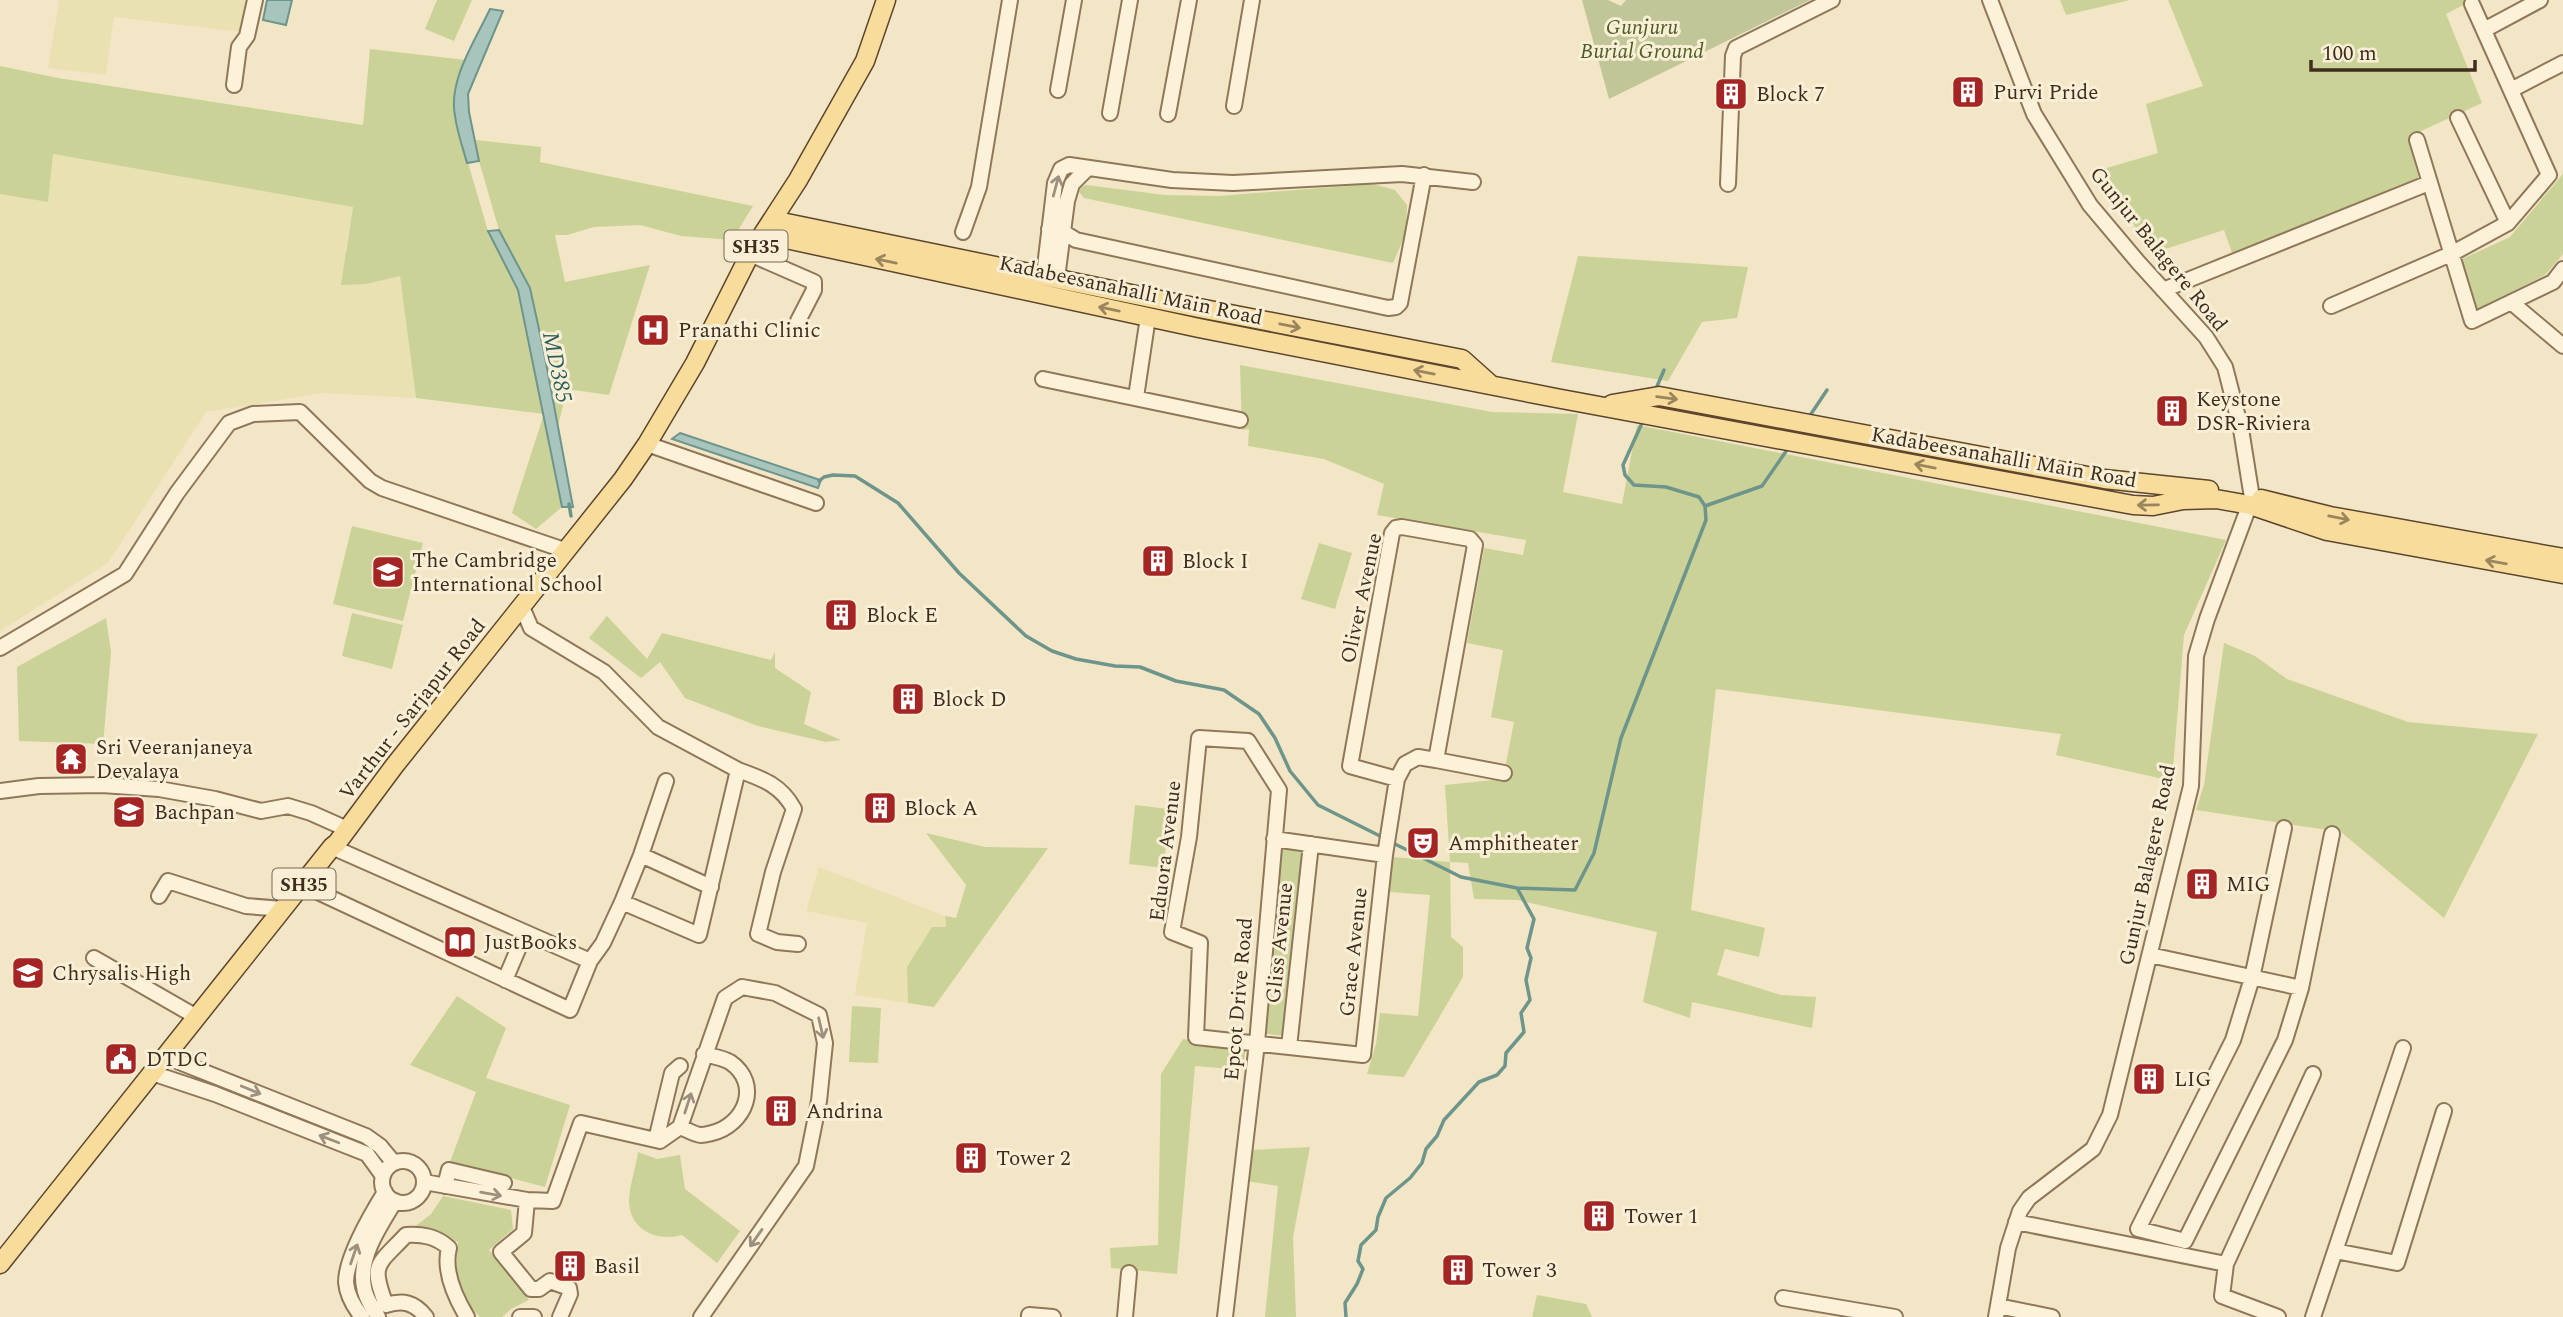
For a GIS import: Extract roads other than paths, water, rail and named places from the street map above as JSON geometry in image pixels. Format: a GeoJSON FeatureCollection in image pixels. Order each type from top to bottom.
{"type":"FeatureCollection","features":[{"type":"Feature","properties":{"kind":"main road","name":"Varthur - Sarjapur Road"},"geometry":{"type":"LineString","coordinates":[[0,1264],[617,487],[647,444],[695,363],[750,254],[828,129],[865,61],[886,0]]}},
{"type":"Feature","properties":{"kind":"main road","name":"Kadabeesanahalli Main Road"},"geometry":{"type":"LineString","coordinates":[[768,227],[1051,276],[1462,359],[1491,385]]}},
{"type":"Feature","properties":{"kind":"main road","name":"Kadabeesanahalli Main Road"},"geometry":{"type":"LineString","coordinates":[[768,227],[1148,317],[1600,406],[2133,505],[2152,506],[2183,500],[2251,501],[2563,558]]}},
{"type":"Feature","properties":{"kind":"main road","name":"Kadabeesanahalli Main Road"},"geometry":{"type":"LineString","coordinates":[[2251,501],[2327,531],[2563,574]]}},
{"type":"Feature","properties":{"kind":"street"},"geometry":{"type":"LineString","coordinates":[[234,85],[239,47],[247,36],[255,0]]}},
{"type":"Feature","properties":{"kind":"street"},"geometry":{"type":"LineString","coordinates":[[962,232],[979,187],[1010,0]]}},
{"type":"Feature","properties":{"kind":"street"},"geometry":{"type":"LineString","coordinates":[[1058,90],[1074,0]]}},
{"type":"Feature","properties":{"kind":"street"},"geometry":{"type":"LineString","coordinates":[[1110,113],[1130,0]]}},
{"type":"Feature","properties":{"kind":"street"},"geometry":{"type":"LineString","coordinates":[[1168,114],[1188,0]]}},
{"type":"Feature","properties":{"kind":"street"},"geometry":{"type":"LineString","coordinates":[[1234,106],[1252,0]]}},
{"type":"Feature","properties":{"kind":"street"},"geometry":{"type":"LineString","coordinates":[[1728,184],[1733,56],[1736,48],[1832,0]]}},
{"type":"Feature","properties":{"kind":"street","name":"Gunjur Balagere Road"},"geometry":{"type":"LineString","coordinates":[[1990,0],[2034,114],[2090,205],[2206,337],[2225,367],[2241,429],[2251,501],[2196,656],[2190,786],[2110,1115],[2093,1149],[2029,1198],[2020,1211],[2008,1248],[1997,1312]]}},
{"type":"Feature","properties":{"kind":"street"},"geometry":{"type":"LineString","coordinates":[[2484,30],[2540,0]]}},
{"type":"Feature","properties":{"kind":"street"},"geometry":{"type":"LineString","coordinates":[[2331,306],[2453,254],[2508,223],[2549,175],[2472,4]]}},
{"type":"Feature","properties":{"kind":"street"},"geometry":{"type":"LineString","coordinates":[[2511,90],[2563,63]]}},
{"type":"Feature","properties":{"kind":"street"},"geometry":{"type":"LineString","coordinates":[[2458,118],[2508,223]]}},
{"type":"Feature","properties":{"kind":"street"},"geometry":{"type":"LineString","coordinates":[[2417,140],[2472,321],[2553,282],[2563,269]]}},
{"type":"Feature","properties":{"kind":"street"},"geometry":{"type":"LineString","coordinates":[[1051,276],[1056,230],[1072,184],[1087,169],[1172,180],[1233,183],[1402,174],[1473,182]]}},
{"type":"Feature","properties":{"kind":"street"},"geometry":{"type":"LineString","coordinates":[[1056,230],[1076,240],[1388,308],[1396,307],[1400,303],[1424,175]]}},
{"type":"Feature","properties":{"kind":"street"},"geometry":{"type":"LineString","coordinates":[[2163,290],[2429,183]]}},
{"type":"Feature","properties":{"kind":"street"},"geometry":{"type":"LineString","coordinates":[[750,254],[814,282],[814,290],[798,321]]}},
{"type":"Feature","properties":{"kind":"street"},"geometry":{"type":"LineString","coordinates":[[2511,302],[2563,346]]}},
{"type":"Feature","properties":{"kind":"street"},"geometry":{"type":"LineString","coordinates":[[1136,397],[1148,317]]}},
{"type":"Feature","properties":{"kind":"street"},"geometry":{"type":"LineString","coordinates":[[1043,379],[1240,420]]}},
{"type":"Feature","properties":{"kind":"street"},"geometry":{"type":"LineString","coordinates":[[0,648],[125,574],[177,493],[229,423],[253,414],[300,412],[370,481],[382,488],[567,551]]}},
{"type":"Feature","properties":{"kind":"street"},"geometry":{"type":"LineString","coordinates":[[647,444],[816,503]]}},
{"type":"Feature","properties":{"kind":"street","name":"Oliver Avenue"},"geometry":{"type":"LineString","coordinates":[[1396,779],[1349,766],[1392,533],[1396,528],[1402,527],[1470,539],[1475,545],[1436,760]]}},
{"type":"Feature","properties":{"kind":"street"},"geometry":{"type":"LineString","coordinates":[[522,607],[531,628],[604,672],[658,727],[738,769],[774,783],[787,796],[794,809],[773,873],[758,934],[777,942],[799,944]]}},
{"type":"Feature","properties":{"kind":"street","name":"Epcot Drive Road"},"geometry":{"type":"LineString","coordinates":[[1199,738],[1248,741],[1279,790],[1256,1043],[1225,1317]]}},
{"type":"Feature","properties":{"kind":"street","name":"Eduora Avenue"},"geometry":{"type":"LineString","coordinates":[[1199,738],[1189,837],[1172,932],[1200,943],[1196,1037],[1256,1043]]}},
{"type":"Feature","properties":{"kind":"street"},"geometry":{"type":"LineString","coordinates":[[1396,779],[1405,764],[1418,757],[1504,772]]}},
{"type":"Feature","properties":{"kind":"street"},"geometry":{"type":"LineString","coordinates":[[622,902],[699,935],[738,769]]}},
{"type":"Feature","properties":{"kind":"street","name":"Grace Avenue"},"geometry":{"type":"LineString","coordinates":[[1289,1047],[1363,1055],[1396,779]]}},
{"type":"Feature","properties":{"kind":"street"},"geometry":{"type":"LineString","coordinates":[[303,885],[570,1010],[590,961],[603,943],[622,902],[666,781]]}},
{"type":"Feature","properties":{"kind":"street"},"geometry":{"type":"LineString","coordinates":[[0,791],[39,786],[102,785],[159,789],[261,811],[288,806],[347,829]]}},
{"type":"Feature","properties":{"kind":"street"},"geometry":{"type":"LineString","coordinates":[[2284,828],[2252,978],[2233,1040],[2138,1229],[2185,1241],[2285,1040],[2301,988],[2332,834]]}},
{"type":"Feature","properties":{"kind":"street"},"geometry":{"type":"LineString","coordinates":[[1274,839],[1385,855]]}},
{"type":"Feature","properties":{"kind":"street","name":"Gliss Avenue"},"geometry":{"type":"LineString","coordinates":[[1289,1047],[1311,844]]}},
{"type":"Feature","properties":{"kind":"street"},"geometry":{"type":"LineString","coordinates":[[332,847],[590,961]]}},
{"type":"Feature","properties":{"kind":"street"},"geometry":{"type":"LineString","coordinates":[[641,855],[711,887]]}},
{"type":"Feature","properties":{"kind":"street"},"geometry":{"type":"LineString","coordinates":[[159,896],[168,881],[246,906],[283,909]]}},
{"type":"Feature","properties":{"kind":"street"},"geometry":{"type":"LineString","coordinates":[[505,980],[525,933]]}},
{"type":"Feature","properties":{"kind":"street"},"geometry":{"type":"LineString","coordinates":[[2150,955],[2301,988]]}},
{"type":"Feature","properties":{"kind":"street"},"geometry":{"type":"LineString","coordinates":[[94,958],[195,1016]]}},
{"type":"Feature","properties":{"kind":"street"},"geometry":{"type":"LineString","coordinates":[[424,1182],[527,1200],[553,1201],[581,1123],[656,1140],[680,1127],[725,999],[742,987],[775,993],[818,1016],[825,1043],[819,1101],[806,1166],[701,1317]]}},
{"type":"Feature","properties":{"kind":"street"},"geometry":{"type":"LineString","coordinates":[[1256,1043],[1289,1047]]}},
{"type":"Feature","properties":{"kind":"street"},"geometry":{"type":"LineString","coordinates":[[2313,1317],[2403,1048]]}},
{"type":"Feature","properties":{"kind":"street"},"geometry":{"type":"LineString","coordinates":[[680,1127],[701,1135],[720,1131],[735,1122],[745,1107],[747,1093],[742,1074],[730,1062],[704,1054]]}},
{"type":"Feature","properties":{"kind":"street"},"geometry":{"type":"LineString","coordinates":[[164,1056],[366,1136],[380,1146],[394,1163]]}},
{"type":"Feature","properties":{"kind":"street"},"geometry":{"type":"LineString","coordinates":[[656,1140],[672,1073],[680,1066]]}},
{"type":"Feature","properties":{"kind":"street"},"geometry":{"type":"LineString","coordinates":[[152,1073],[215,1094],[367,1154],[383,1176],[390,1197],[363,1272],[364,1289],[379,1317]]}},
{"type":"Feature","properties":{"kind":"street"},"geometry":{"type":"LineString","coordinates":[[2278,1317],[2222,1296],[2226,1264],[2314,1074]]}},
{"type":"Feature","properties":{"kind":"street"},"geometry":{"type":"LineString","coordinates":[[215,1094],[222,1079]]}},
{"type":"Feature","properties":{"kind":"street"},"geometry":{"type":"LineString","coordinates":[[2335,1251],[2397,1263],[2444,1111]]}},
{"type":"Feature","properties":{"kind":"street"},"geometry":{"type":"LineString","coordinates":[[383,1176],[394,1163],[402,1161],[412,1163],[421,1171],[424,1182],[421,1193],[412,1200],[390,1197]]}},
{"type":"Feature","properties":{"kind":"street"},"geometry":{"type":"LineString","coordinates":[[444,1186],[449,1170],[504,1183]]}},
{"type":"Feature","properties":{"kind":"street"},"geometry":{"type":"LineString","coordinates":[[362,1317],[349,1296],[346,1280],[369,1217],[390,1197]]}},
{"type":"Feature","properties":{"kind":"street"},"geometry":{"type":"LineString","coordinates":[[527,1200],[524,1233],[501,1251],[531,1289],[539,1289],[550,1281],[569,1288],[570,1294],[561,1317]]}},
{"type":"Feature","properties":{"kind":"street"},"geometry":{"type":"LineString","coordinates":[[2016,1222],[2226,1264]]}},
{"type":"Feature","properties":{"kind":"street"},"geometry":{"type":"LineString","coordinates":[[426,1317],[414,1305],[401,1301],[386,1305],[376,1279],[379,1265],[406,1235],[421,1234],[441,1241],[449,1248],[446,1259],[452,1284],[467,1317]]}},
{"type":"Feature","properties":{"kind":"street"},"geometry":{"type":"LineString","coordinates":[[1125,1317],[1129,1273]]}},
{"type":"Feature","properties":{"kind":"street"},"geometry":{"type":"LineString","coordinates":[[1783,1298],[1895,1317]]}},
{"type":"Feature","properties":{"kind":"street"},"geometry":{"type":"LineString","coordinates":[[1997,1312],[2052,1317]]}},
{"type":"Feature","properties":{"kind":"street"},"geometry":{"type":"LineString","coordinates":[[1029,1316],[1053,1317]]}},
{"type":"Feature","properties":{"kind":"street"},"geometry":{"type":"LineString","coordinates":[[520,1317],[534,1317]]}},
{"type":"Feature","properties":{"kind":"water"},"geometry":{"type":"Polygon","coordinates":[[[267,0],[292,0],[286,25],[263,20],[267,0]]]}},
{"type":"Feature","properties":{"kind":"water"},"geometry":{"type":"Polygon","coordinates":[[[490,9],[503,11],[468,94],[479,161],[467,163],[456,122],[455,89],[464,61],[490,9]]]}},
{"type":"Feature","properties":{"kind":"water"},"geometry":{"type":"Polygon","coordinates":[[[499,230],[530,288],[573,507],[562,507],[518,290],[488,231],[499,230]]]}},
{"type":"Feature","properties":{"kind":"water"},"geometry":{"type":"Polygon","coordinates":[[[680,433],[821,480],[818,488],[672,439],[680,433]]]}},
{"type":"Feature","properties":{"kind":"waterway"},"geometry":{"type":"LineString","coordinates":[[1655,391],[1664,370]]}},
{"type":"Feature","properties":{"kind":"waterway"},"geometry":{"type":"LineString","coordinates":[[1809,417],[1827,390]]}},
{"type":"Feature","properties":{"kind":"waterway"},"geometry":{"type":"LineString","coordinates":[[1517,888],[1575,890],[1594,853],[1621,738],[1706,520],[1705,506],[1699,497],[1666,487],[1634,485],[1625,475],[1623,465],[1643,421]]}},
{"type":"Feature","properties":{"kind":"waterway"},"geometry":{"type":"LineString","coordinates":[[1705,506],[1762,486],[1789,447]]}},
{"type":"Feature","properties":{"kind":"waterway"},"geometry":{"type":"LineString","coordinates":[[819,481],[833,475],[855,476],[898,503],[959,573],[1026,636],[1052,651],[1076,659],[1115,666],[1140,667],[1176,681],[1224,690],[1259,714],[1275,738],[1290,771],[1318,805],[1384,838]]}},
{"type":"Feature","properties":{"kind":"waterway","name":"MD385"},"geometry":{"type":"LineString","coordinates":[[569,504],[571,516]]}},
{"type":"Feature","properties":{"kind":"waterway"},"geometry":{"type":"LineString","coordinates":[[1346,1317],[1345,1303],[1363,1269],[1358,1261],[1361,1245],[1376,1230],[1386,1198],[1410,1178],[1422,1163],[1426,1149],[1437,1136],[1444,1120],[1479,1082],[1497,1075],[1505,1066],[1506,1053],[1524,1032],[1521,1013],[1530,1000],[1526,980],[1531,958],[1527,948],[1534,919],[1517,888],[1461,877],[1391,842]]}},
{"type":"Feature","properties":{"kind":"place","name":"Purvi Pride"},"geometry":{"type":"Point","coordinates":[1968,92]}},
{"type":"Feature","properties":{"kind":"place","name":"Block 7"},"geometry":{"type":"Point","coordinates":[1731,94]}},
{"type":"Feature","properties":{"kind":"place","name":"Pranathi Clinic"},"geometry":{"type":"Point","coordinates":[653,330]}},
{"type":"Feature","properties":{"kind":"place","name":"Keystone DSR-Riviera"},"geometry":{"type":"Point","coordinates":[2172,411]}},
{"type":"Feature","properties":{"kind":"place","name":"Block I"},"geometry":{"type":"Point","coordinates":[1158,561]}},
{"type":"Feature","properties":{"kind":"place","name":"The Cambridge International School"},"geometry":{"type":"Point","coordinates":[388,572]}},
{"type":"Feature","properties":{"kind":"place","name":"Block E"},"geometry":{"type":"Point","coordinates":[841,615]}},
{"type":"Feature","properties":{"kind":"place","name":"Block D"},"geometry":{"type":"Point","coordinates":[908,699]}},
{"type":"Feature","properties":{"kind":"place","name":"Sri Veeranjaneya Devalaya"},"geometry":{"type":"Point","coordinates":[71,759]}},
{"type":"Feature","properties":{"kind":"place","name":"Block A"},"geometry":{"type":"Point","coordinates":[880,808]}},
{"type":"Feature","properties":{"kind":"place","name":"Bachpan"},"geometry":{"type":"Point","coordinates":[129,812]}},
{"type":"Feature","properties":{"kind":"place","name":"Amphitheater"},"geometry":{"type":"Point","coordinates":[1423,843]}},
{"type":"Feature","properties":{"kind":"place","name":"MIG"},"geometry":{"type":"Point","coordinates":[2202,884]}},
{"type":"Feature","properties":{"kind":"place","name":"JustBooks"},"geometry":{"type":"Point","coordinates":[460,942]}},
{"type":"Feature","properties":{"kind":"place","name":"Chrysalis High"},"geometry":{"type":"Point","coordinates":[28,973]}},
{"type":"Feature","properties":{"kind":"place","name":"DTDC"},"geometry":{"type":"Point","coordinates":[121,1059]}},
{"type":"Feature","properties":{"kind":"place","name":"LIG"},"geometry":{"type":"Point","coordinates":[2149,1079]}},
{"type":"Feature","properties":{"kind":"place","name":"Andrina"},"geometry":{"type":"Point","coordinates":[781,1111]}},
{"type":"Feature","properties":{"kind":"place","name":"Tower 2"},"geometry":{"type":"Point","coordinates":[971,1158]}},
{"type":"Feature","properties":{"kind":"place","name":"Tower 1"},"geometry":{"type":"Point","coordinates":[1599,1216]}},
{"type":"Feature","properties":{"kind":"place","name":"Basil"},"geometry":{"type":"Point","coordinates":[570,1266]}},
{"type":"Feature","properties":{"kind":"place","name":"Tower 3"},"geometry":{"type":"Point","coordinates":[1458,1270]}},
{"type":"Feature","properties":{"kind":"park label","name":"Gunjuru Burial Ground"},"geometry":{"type":"Point","coordinates":[1642,39]}}]}
